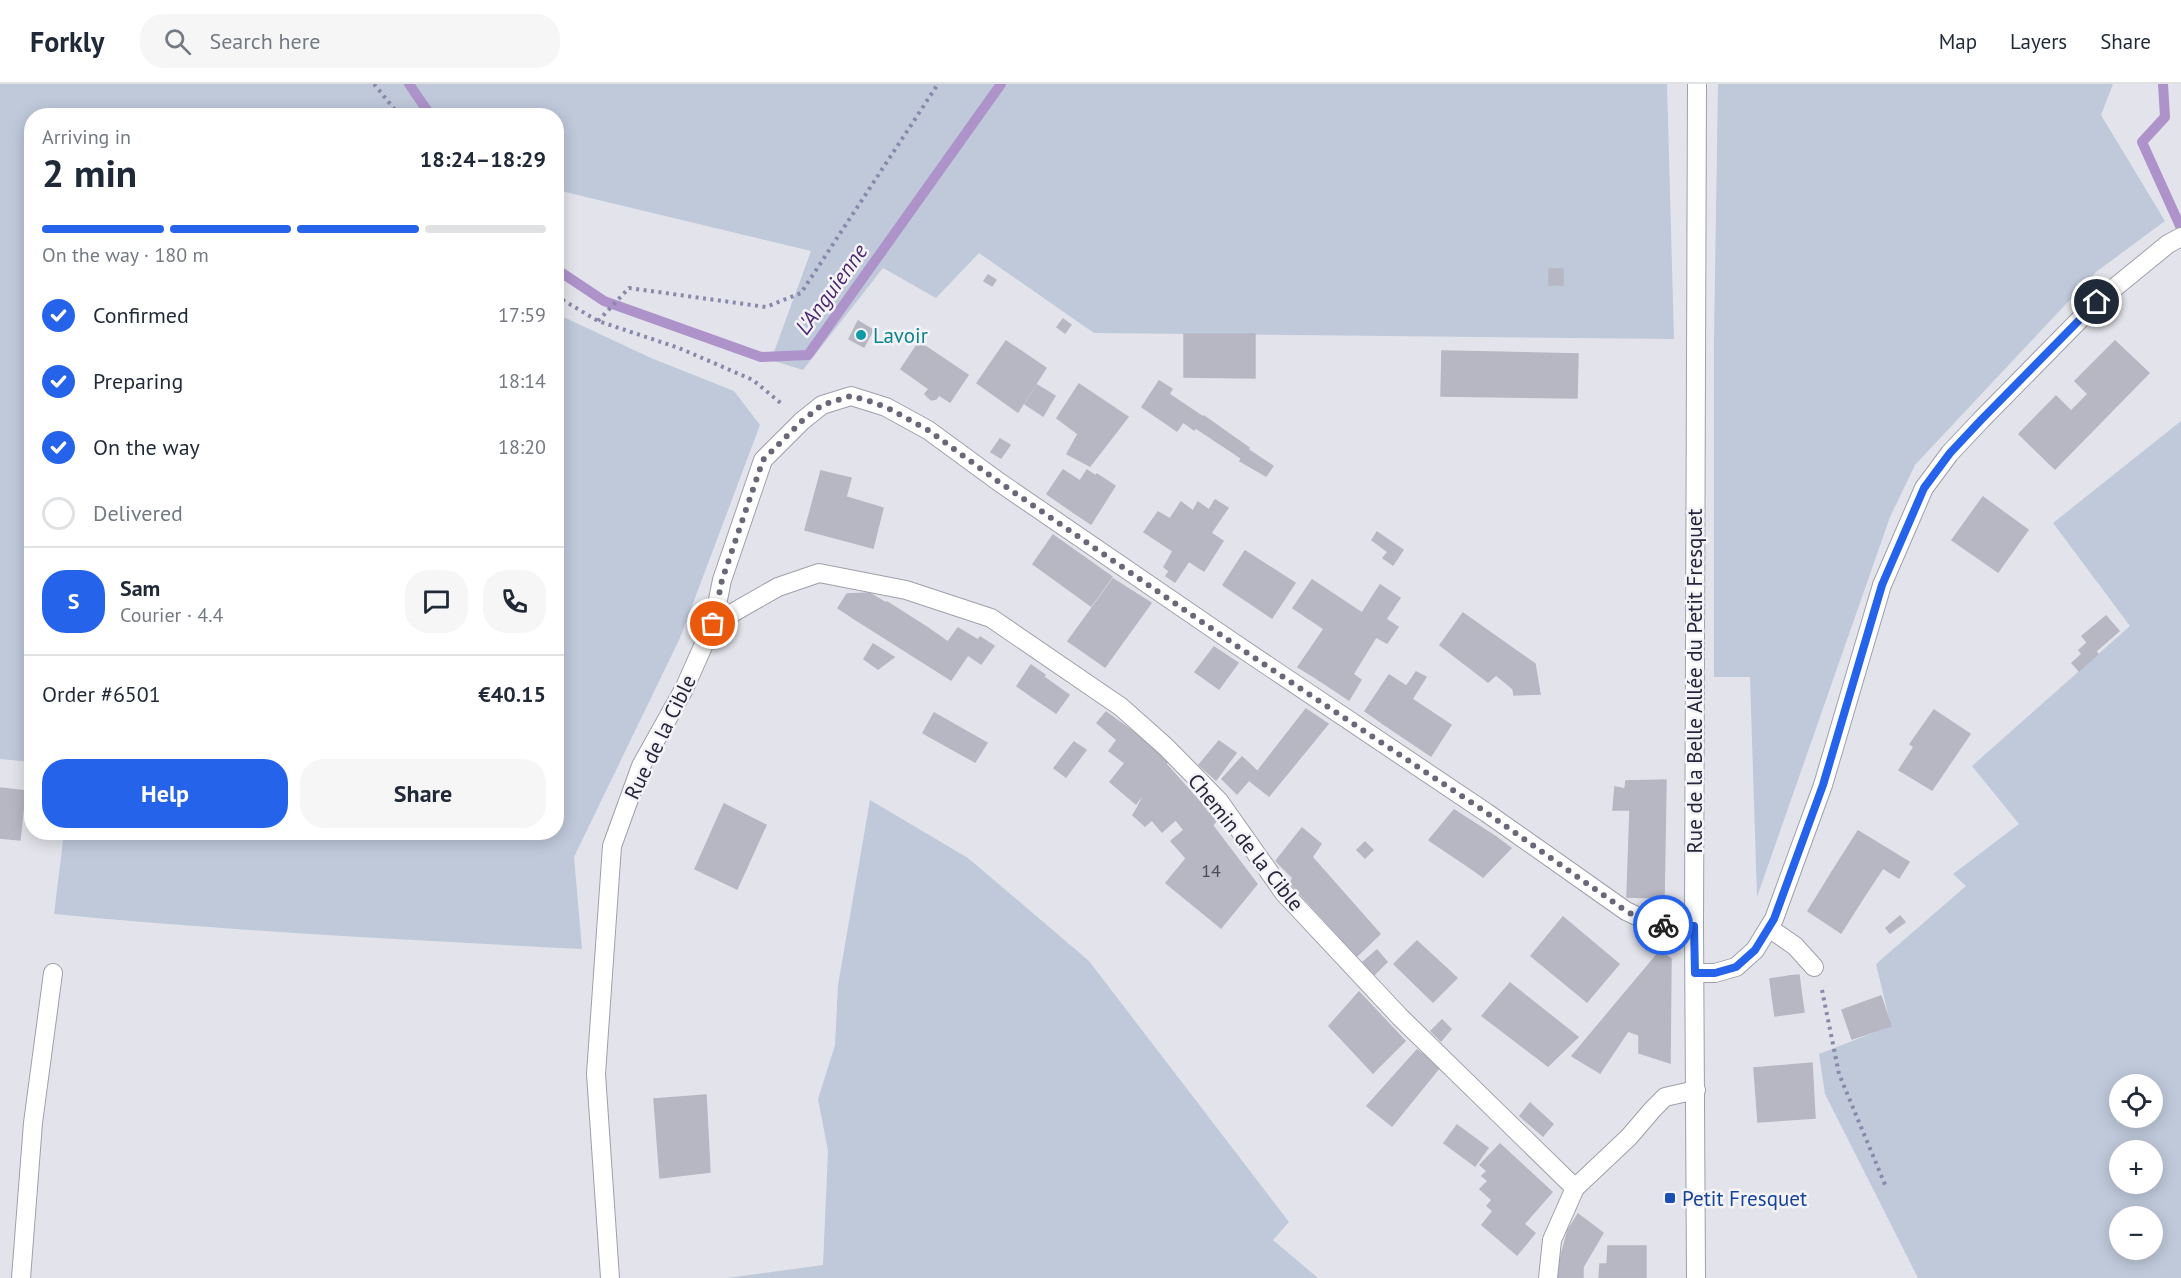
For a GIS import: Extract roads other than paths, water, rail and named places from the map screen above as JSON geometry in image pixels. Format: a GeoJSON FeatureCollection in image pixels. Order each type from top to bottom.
{"type":"FeatureCollection","features":[{"type":"Feature","properties":{"kind":"street","name":"Rue de la Belle Allée du Petit Fresquet"},"geometry":{"type":"LineString","coordinates":[[1696,1278],[1694,926],[1697,84]]}},
{"type":"Feature","properties":{"kind":"street"},"geometry":{"type":"LineString","coordinates":[[1695,973],[1715,973],[1736,967],[1755,950],[1769,928],[1823,785],[1882,585],[1924,488],[1950,453],[2097,302],[2174,241]]}},
{"type":"Feature","properties":{"kind":"street","name":"Rue de la Cible"},"geometry":{"type":"LineString","coordinates":[[610,1278],[596,1074],[612,846],[641,766],[684,689],[713,624],[722,580],[763,460],[802,421],[822,405],[851,396],[886,407],[928,430],[999,482],[1234,644],[1487,813],[1626,911],[1647,922],[1694,926]]}},
{"type":"Feature","properties":{"kind":"street","name":"Chemin de la Cible"},"geometry":{"type":"LineString","coordinates":[[713,624],[778,587],[819,573],[906,590],[992,618],[1121,707],[1166,747],[1219,801],[1284,893],[1400,1017],[1575,1188]]}},
{"type":"Feature","properties":{"kind":"street"},"geometry":{"type":"LineString","coordinates":[[1769,928],[1795,946],[1814,967]]}},
{"type":"Feature","properties":{"kind":"street"},"geometry":{"type":"LineString","coordinates":[[21,1278],[33,1124],[53,973]]}},
{"type":"Feature","properties":{"kind":"street"},"geometry":{"type":"LineString","coordinates":[[1548,1278],[1552,1240],[1575,1188],[1629,1137],[1665,1098],[1696,1090]]}},
{"type":"Feature","properties":{"kind":"waterway","name":"L'Anguienne"},"geometry":{"type":"LineString","coordinates":[[409,84],[426,108]]}},
{"type":"Feature","properties":{"kind":"waterway","name":"L'Anguienne"},"geometry":{"type":"LineString","coordinates":[[564,274],[604,301],[761,357],[808,355],[1001,84]]}},
{"type":"Feature","properties":{"kind":"waterway","name":"L'Anguienne"},"geometry":{"type":"LineString","coordinates":[[2163,84],[2165,117],[2142,142],[2181,228]]}},
{"type":"Feature","properties":{"kind":"place","name":"Lavoir"},"geometry":{"type":"Point","coordinates":[861,335]}},
{"type":"Feature","properties":{"kind":"place","name":"Petit Fresquet"},"geometry":{"type":"Point","coordinates":[1670,1198]}}]}
